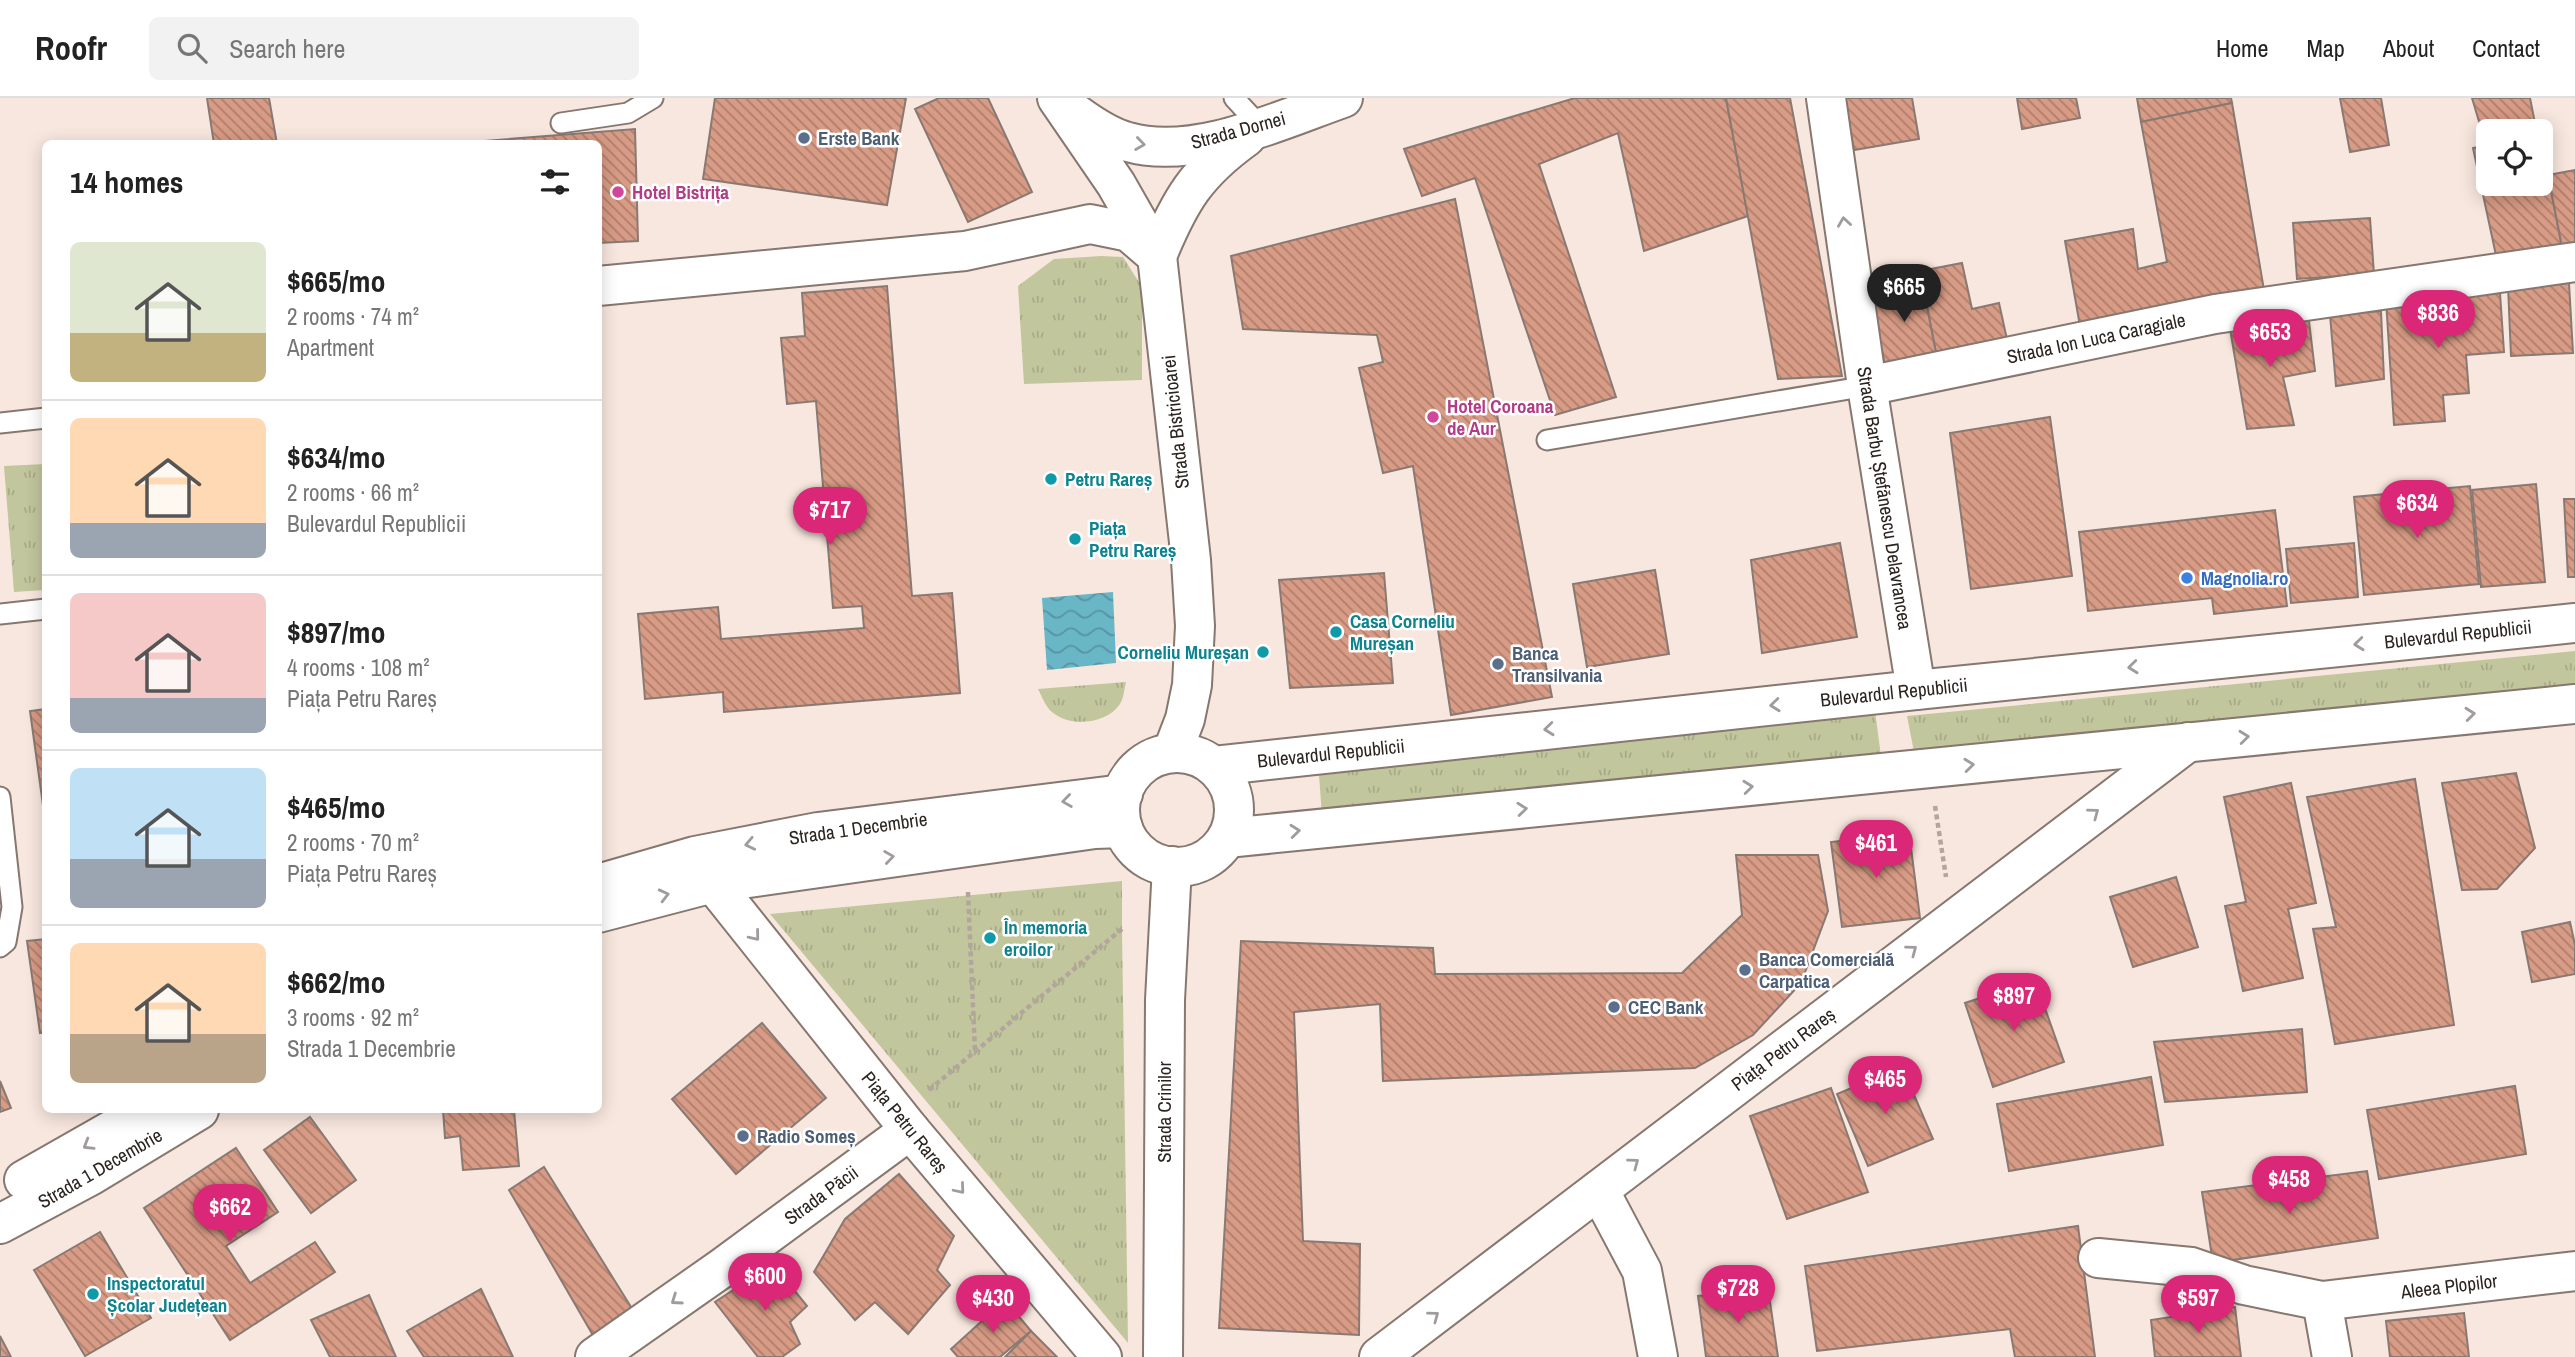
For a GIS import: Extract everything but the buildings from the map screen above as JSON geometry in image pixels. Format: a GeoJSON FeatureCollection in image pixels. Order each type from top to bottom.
{"type":"FeatureCollection","features":[{"type":"Feature","properties":{"kind":"street","name":"Strada Dornei"},"geometry":{"type":"LineString","coordinates":[[1058,100],[1089,124],[1128,142],[1164,147],[1202,144],[1343,98]]}},
{"type":"Feature","properties":{"kind":"street","name":"Strada Barbu Ștefănescu Delavrancea"},"geometry":{"type":"LineString","coordinates":[[1826,98],[1867,386],[1916,690]]}},
{"type":"Feature","properties":{"kind":"street","name":"Strada Bistricioarei"},"geometry":{"type":"LineString","coordinates":[[1058,100],[1116,184],[1157,256],[1191,560],[1195,626],[1192,685],[1185,719],[1172,753]]}},
{"type":"Feature","properties":{"kind":"street"},"geometry":{"type":"LineString","coordinates":[[602,286],[965,251],[1090,224],[1129,232],[1157,256],[1194,183],[1212,161],[1260,127]]}},
{"type":"Feature","properties":{"kind":"street","name":"Strada Ion Luca Caragiale"},"geometry":{"type":"LineString","coordinates":[[1867,386],[2214,314],[2575,262]]}},
{"type":"Feature","properties":{"kind":"street","name":"Bulevardul Republicii"},"geometry":{"type":"LineString","coordinates":[[1214,766],[1916,690],[2575,623]]}},
{"type":"Feature","properties":{"kind":"street"},"geometry":{"type":"LineString","coordinates":[[1227,838],[2575,704]]}},
{"type":"Feature","properties":{"kind":"street","name":"Piața Petru Rareș"},"geometry":{"type":"LineString","coordinates":[[1379,1357],[2188,743]]}},
{"type":"Feature","properties":{"kind":"street"},"geometry":{"type":"LineString","coordinates":[[1172,753],[1187,753],[1214,766],[1227,781],[1234,799],[1234,819],[1227,838],[1217,851],[1204,860],[1172,866],[1142,854],[1130,842],[1123,811],[1129,779],[1141,765],[1172,753]]}},
{"type":"Feature","properties":{"kind":"street","name":"Strada 1 Decembrie"},"geometry":{"type":"LineString","coordinates":[[602,912],[713,883],[1095,829],[1123,811]]}},
{"type":"Feature","properties":{"kind":"street","name":"Strada 1 Decembrie"},"geometry":{"type":"LineString","coordinates":[[602,883],[695,856],[818,832],[1123,811]]}},
{"type":"Feature","properties":{"kind":"street","name":"Strada Crinilor"},"geometry":{"type":"LineString","coordinates":[[1163,1357],[1165,1000],[1172,866]]}},
{"type":"Feature","properties":{"kind":"street","name":"Piața Petru Rareș"},"geometry":{"type":"LineString","coordinates":[[713,883],[904,1123],[1102,1357]]}},
{"type":"Feature","properties":{"kind":"street","name":"Strada 1 Decembrie"},"geometry":{"type":"LineString","coordinates":[[0,1193],[142,1113]]}},
{"type":"Feature","properties":{"kind":"street","name":"Strada 1 Decembrie"},"geometry":{"type":"LineString","coordinates":[[0,1224],[90,1176],[194,1113]]}},
{"type":"Feature","properties":{"kind":"street","name":"Strada Păcii"},"geometry":{"type":"LineString","coordinates":[[595,1357],[722,1268],[904,1123]]}},
{"type":"Feature","properties":{"kind":"street"},"geometry":{"type":"LineString","coordinates":[[1600,1190],[1643,1271],[1658,1357]]}},
{"type":"Feature","properties":{"kind":"street","name":"Aleea Plopilor"},"geometry":{"type":"LineString","coordinates":[[2098,1258],[2191,1267],[2244,1285],[2322,1301],[2575,1271]]}},
{"type":"Feature","properties":{"kind":"street"},"geometry":{"type":"LineString","coordinates":[[2322,1301],[2332,1357]]}},
{"type":"Feature","properties":{"kind":"lane"},"geometry":{"type":"LineString","coordinates":[[561,123],[628,113],[653,98]]}},
{"type":"Feature","properties":{"kind":"lane"},"geometry":{"type":"LineString","coordinates":[[1234,98],[1260,127]]}},
{"type":"Feature","properties":{"kind":"lane"},"geometry":{"type":"LineString","coordinates":[[1547,440],[1867,386]]}},
{"type":"Feature","properties":{"kind":"lane"},"geometry":{"type":"LineString","coordinates":[[0,423],[42,418]]}},
{"type":"Feature","properties":{"kind":"lane"},"geometry":{"type":"LineString","coordinates":[[0,614],[42,609]]}},
{"type":"Feature","properties":{"kind":"lane"},"geometry":{"type":"LineString","coordinates":[[0,797],[12,907],[6,942],[0,947]]}},
{"type":"Feature","properties":{"kind":"path"},"geometry":{"type":"LineString","coordinates":[[1933,796],[1953,919]]}},
{"type":"Feature","properties":{"kind":"path"},"geometry":{"type":"LineString","coordinates":[[968,892],[975,1052]]}},
{"type":"Feature","properties":{"kind":"path"},"geometry":{"type":"LineString","coordinates":[[904,1123],[975,1052],[1122,929]]}},
{"type":"Feature","properties":{"kind":"green space"},"geometry":{"type":"Polygon","coordinates":[[[1123,257],[1142,287],[1142,380],[1024,384],[1018,286],[1054,259],[1123,257]]]}},
{"type":"Feature","properties":{"kind":"green space"},"geometry":{"type":"Polygon","coordinates":[[[42,464],[42,590],[14,592],[4,466],[42,464]]]}},
{"type":"Feature","properties":{"kind":"green space"},"geometry":{"type":"Polygon","coordinates":[[[2575,651],[2575,688],[1914,752],[1907,716],[2575,651]]]}},
{"type":"Feature","properties":{"kind":"green space"},"geometry":{"type":"Polygon","coordinates":[[[1126,682],[1121,702],[1114,711],[1088,722],[1068,720],[1052,712],[1038,689],[1126,682]]]}},
{"type":"Feature","properties":{"kind":"green space"},"geometry":{"type":"Polygon","coordinates":[[[1875,711],[1881,756],[1322,816],[1319,775],[1875,711]]]}},
{"type":"Feature","properties":{"kind":"green space"},"geometry":{"type":"Polygon","coordinates":[[[1122,881],[1122,929],[1128,1343],[770,914],[1122,881]]]}},
{"type":"Feature","properties":{"kind":"water"},"geometry":{"type":"Polygon","coordinates":[[[1113,592],[1116,663],[1047,670],[1042,598],[1113,592]]]}},
{"type":"Feature","properties":{"kind":"place","name":"Erste Bank"},"geometry":{"type":"Point","coordinates":[804,138]}},
{"type":"Feature","properties":{"kind":"place","name":"Hotel Bistrița"},"geometry":{"type":"Point","coordinates":[618,192]}},
{"type":"Feature","properties":{"kind":"place","name":"Hotel Coroana de Aur"},"geometry":{"type":"Point","coordinates":[1433,417]}},
{"type":"Feature","properties":{"kind":"place","name":"Petru Rareș"},"geometry":{"type":"Point","coordinates":[1051,479]}},
{"type":"Feature","properties":{"kind":"place","name":"Piața Petru Rareș"},"geometry":{"type":"Point","coordinates":[1075,539]}},
{"type":"Feature","properties":{"kind":"place","name":"Magnolia.ro"},"geometry":{"type":"Point","coordinates":[2187,578]}},
{"type":"Feature","properties":{"kind":"place","name":"Casa Corneliu Mureșan"},"geometry":{"type":"Point","coordinates":[1336,632]}},
{"type":"Feature","properties":{"kind":"place","name":"Corneliu Mureșan"},"geometry":{"type":"Point","coordinates":[1263,652]}},
{"type":"Feature","properties":{"kind":"place","name":"Banca Transilvania"},"geometry":{"type":"Point","coordinates":[1498,664]}},
{"type":"Feature","properties":{"kind":"place","name":"În memoria eroilor"},"geometry":{"type":"Point","coordinates":[990,938]}},
{"type":"Feature","properties":{"kind":"place","name":"Banca Comercială Carpatica"},"geometry":{"type":"Point","coordinates":[1745,970]}},
{"type":"Feature","properties":{"kind":"place","name":"CEC Bank"},"geometry":{"type":"Point","coordinates":[1614,1007]}},
{"type":"Feature","properties":{"kind":"place","name":"Radio Someș"},"geometry":{"type":"Point","coordinates":[743,1136]}},
{"type":"Feature","properties":{"kind":"place","name":"Inspectoratul Școlar Județean"},"geometry":{"type":"Point","coordinates":[93,1294]}}]}
